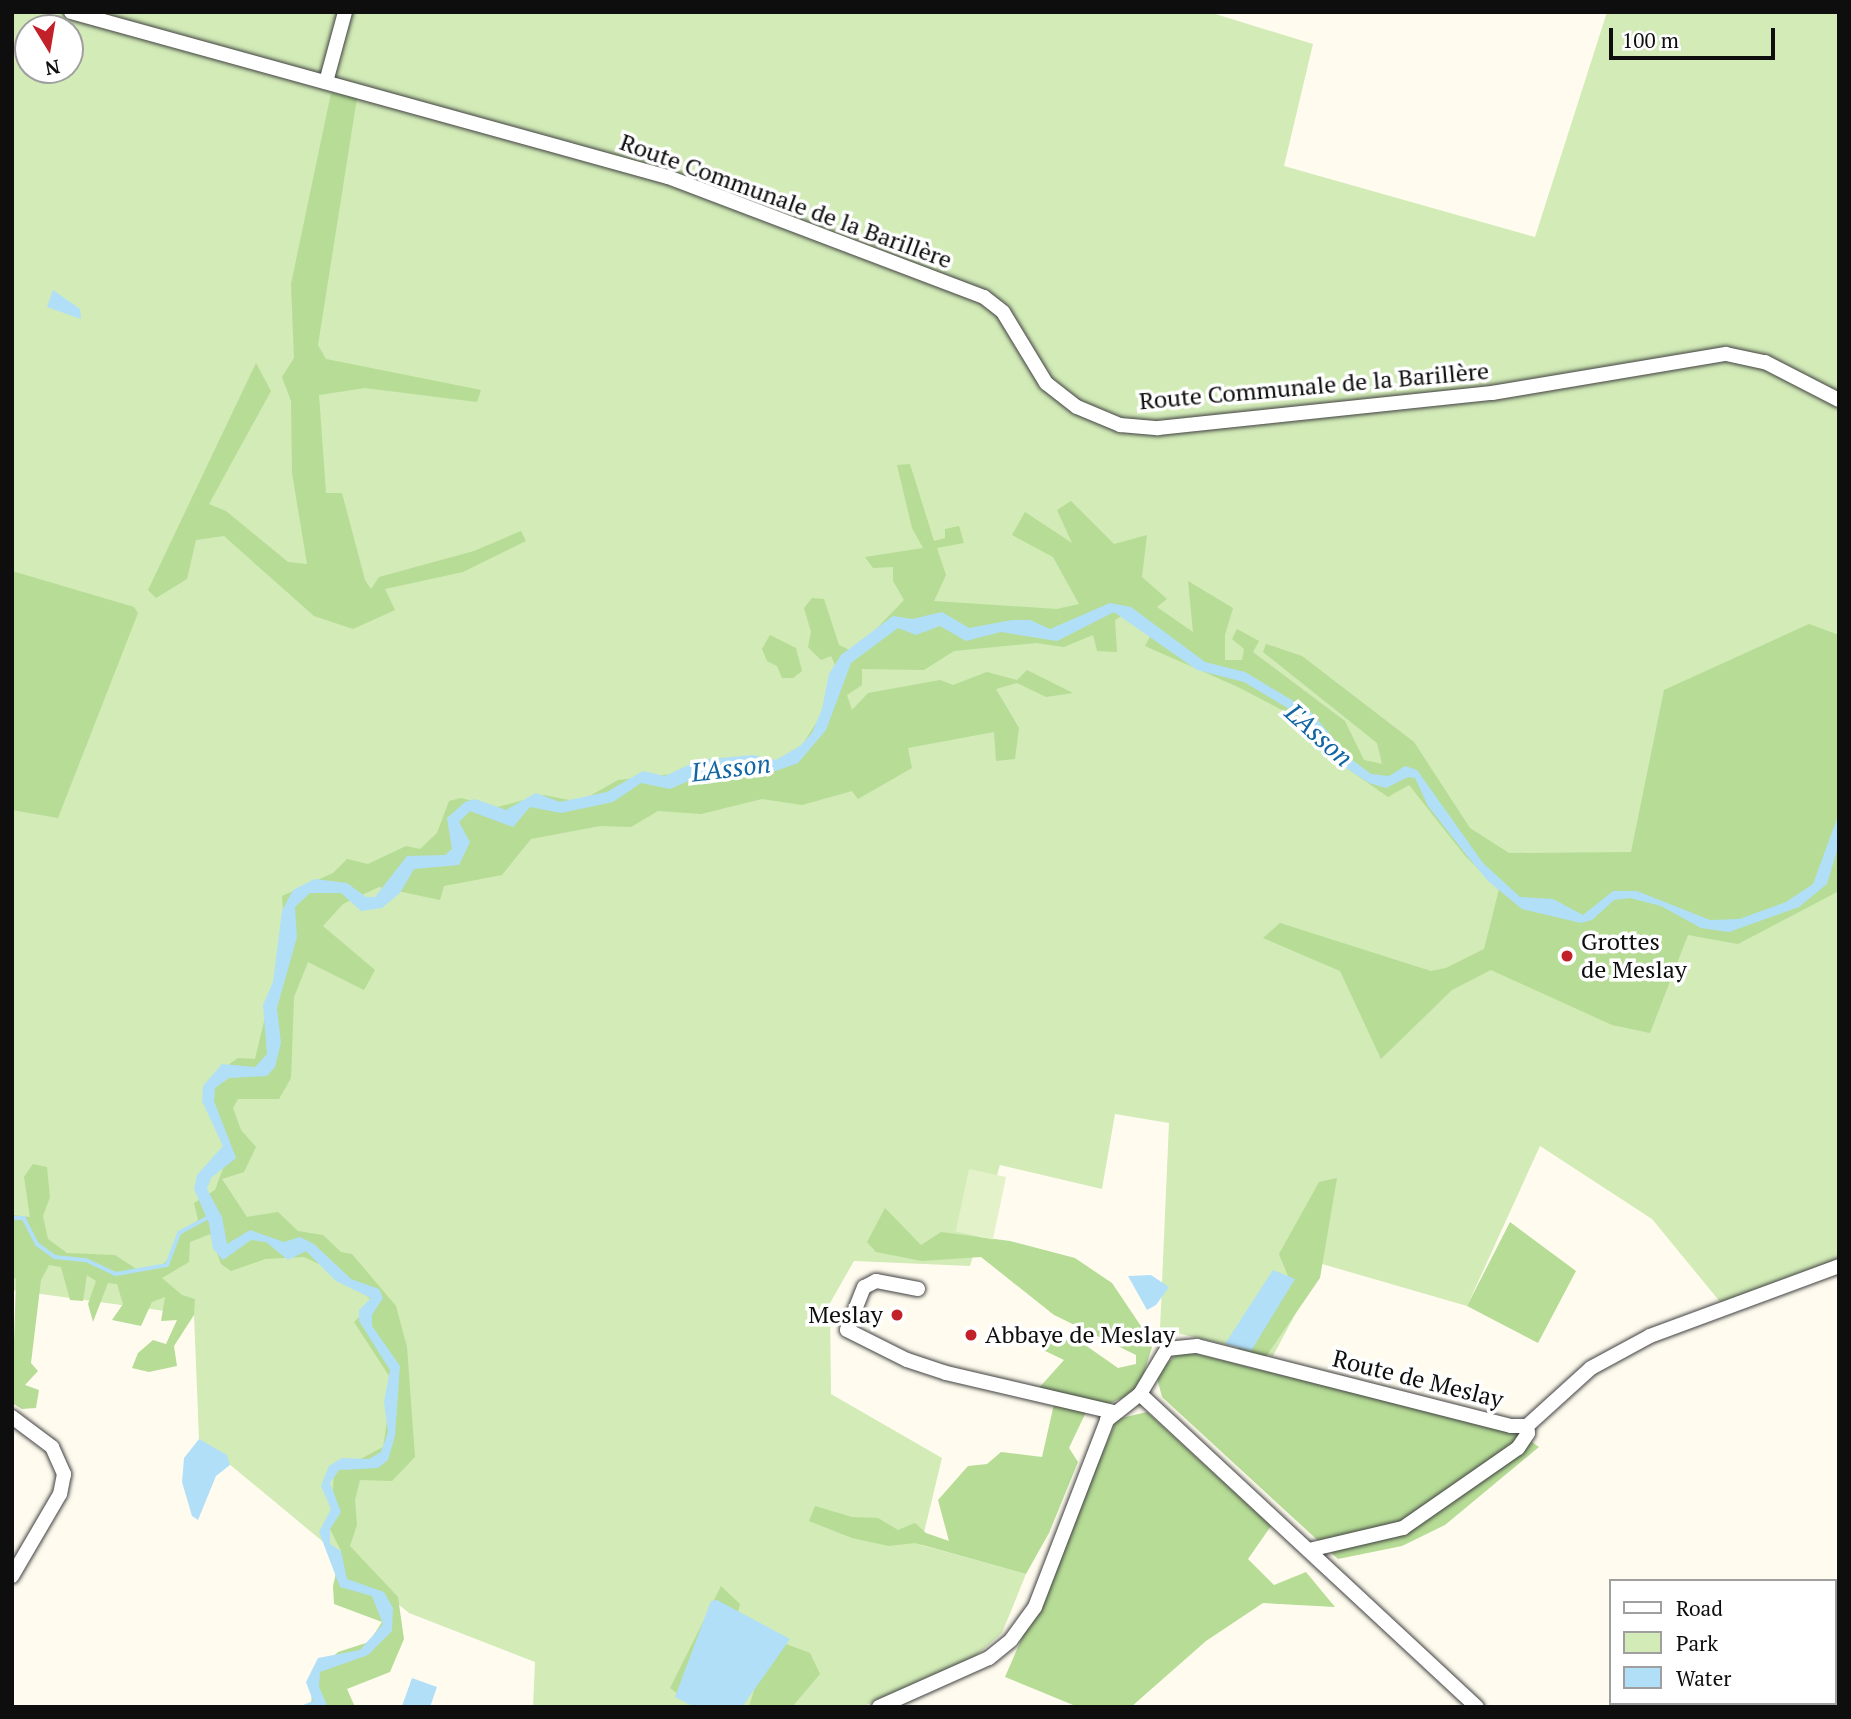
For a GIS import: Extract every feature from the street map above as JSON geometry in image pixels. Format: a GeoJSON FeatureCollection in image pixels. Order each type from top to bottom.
{"type":"FeatureCollection","features":[{"type":"Feature","properties":{"kind":"street","name":"Route Communale de la Barillère"},"geometry":{"type":"LineString","coordinates":[[71,12],[668,177],[984,297],[1003,312],[1046,383],[1077,407],[1120,425],[1158,428],[1492,393],[1726,354],[1765,362],[1839,400]]}},
{"type":"Feature","properties":{"kind":"street"},"geometry":{"type":"LineString","coordinates":[[326,82],[345,12]]}},
{"type":"Feature","properties":{"kind":"street","name":"Route de Meslay"},"geometry":{"type":"LineString","coordinates":[[1140,1394],[1158,1358],[1167,1349],[1184,1345],[1511,1426],[1527,1426],[1591,1368],[1650,1336],[1839,1266]]}},
{"type":"Feature","properties":{"kind":"street"},"geometry":{"type":"LineString","coordinates":[[918,1289],[876,1281],[864,1287],[847,1330],[907,1360],[946,1373],[1114,1412]]}},
{"type":"Feature","properties":{"kind":"street"},"geometry":{"type":"LineString","coordinates":[[879,1707],[989,1658],[1011,1640],[1035,1607],[1090,1455],[1114,1412],[1140,1394],[1477,1707]]}},
{"type":"Feature","properties":{"kind":"street"},"geometry":{"type":"LineString","coordinates":[[12,1417],[52,1447],[64,1474],[61,1494],[12,1576]]}},
{"type":"Feature","properties":{"kind":"street"},"geometry":{"type":"LineString","coordinates":[[1309,1550],[1403,1528],[1518,1448],[1528,1433],[1527,1426]]}},
{"type":"Feature","properties":{"kind":"green space"},"geometry":{"type":"Polygon","coordinates":[[[12,12],[1209,12],[1313,44],[1284,166],[1535,237],[1607,12],[1839,12],[1839,1259],[1721,1303],[1652,1219],[1540,1146],[1467,1306],[1322,1264],[1273,1356],[1160,1329],[1169,1123],[1115,1114],[1102,1189],[1000,1165],[970,1266],[854,1261],[830,1303],[831,1394],[942,1458],[921,1545],[1026,1574],[1002,1633],[972,1659],[862,1707],[533,1707],[535,1662],[409,1613],[199,1439],[194,1315],[12,1290],[12,12]]]}},
{"type":"Feature","properties":{"kind":"green space"},"geometry":{"type":"Polygon","coordinates":[[[331,93],[357,98],[318,345],[326,359],[481,390],[477,402],[365,388],[319,395],[326,493],[342,493],[365,580],[371,589],[379,577],[474,551],[521,531],[526,541],[463,572],[385,589],[395,610],[353,629],[314,616],[224,536],[196,540],[187,579],[156,598],[148,590],[256,363],[271,391],[209,504],[226,511],[288,562],[307,564],[292,473],[291,401],[282,377],[294,358],[291,284],[331,93]]]}},
{"type":"Feature","properties":{"kind":"green space"},"geometry":{"type":"Polygon","coordinates":[[[910,464],[934,541],[945,538],[945,529],[959,526],[964,543],[937,548],[946,575],[934,601],[1057,609],[1079,604],[1053,557],[1012,535],[1025,512],[1072,543],[1057,510],[1071,501],[1114,544],[1147,535],[1142,577],[1167,599],[1157,607],[1193,632],[1188,581],[1233,608],[1225,635],[1225,660],[1242,660],[1244,649],[1232,639],[1237,629],[1259,641],[1253,652],[1345,721],[1364,760],[1382,764],[1377,743],[1263,652],[1266,644],[1302,656],[1414,742],[1470,828],[1509,853],[1631,852],[1664,690],[1809,624],[1839,635],[1839,891],[1738,944],[1688,935],[1650,1033],[1612,1025],[1491,970],[1452,990],[1381,1059],[1340,971],[1263,938],[1280,923],[1431,971],[1446,968],[1484,949],[1499,889],[1466,857],[1409,785],[1388,797],[1335,760],[1299,719],[1238,687],[1145,646],[1152,633],[1124,614],[1115,620],[1117,652],[1097,651],[1093,635],[1064,647],[1036,643],[954,651],[924,670],[862,669],[862,685],[847,695],[852,710],[868,693],[940,680],[953,685],[987,672],[1017,680],[1027,670],[1073,693],[1046,697],[1017,683],[996,689],[1019,728],[1015,759],[996,761],[994,732],[908,748],[912,768],[858,799],[852,791],[802,805],[762,799],[701,814],[658,811],[631,827],[600,826],[531,839],[502,875],[444,886],[440,900],[379,887],[343,904],[323,926],[375,970],[364,990],[308,962],[294,997],[291,1078],[279,1099],[238,1099],[233,1108],[241,1130],[256,1147],[244,1172],[222,1179],[247,1217],[278,1212],[298,1231],[323,1235],[341,1252],[352,1254],[396,1306],[407,1347],[415,1457],[392,1481],[360,1480],[355,1500],[357,1525],[350,1546],[398,1597],[404,1639],[390,1672],[347,1689],[355,1707],[311,1707],[313,1675],[338,1652],[369,1642],[382,1622],[334,1604],[333,1586],[341,1551],[330,1529],[334,1473],[383,1447],[393,1382],[354,1322],[374,1303],[349,1278],[304,1257],[265,1259],[231,1271],[221,1264],[210,1234],[190,1242],[189,1262],[162,1278],[182,1295],[195,1299],[194,1315],[174,1346],[177,1366],[149,1372],[132,1368],[138,1353],[153,1340],[166,1344],[177,1320],[161,1321],[165,1297],[152,1302],[141,1326],[112,1320],[123,1304],[117,1284],[108,1283],[93,1322],[88,1304],[96,1281],[87,1275],[83,1301],[70,1300],[61,1267],[49,1265],[41,1280],[31,1363],[38,1371],[25,1385],[39,1390],[36,1408],[22,1409],[12,1403],[16,1279],[12,1277],[12,1215],[30,1217],[24,1177],[33,1164],[47,1167],[50,1197],[43,1216],[48,1239],[67,1253],[115,1255],[138,1270],[161,1266],[172,1255],[176,1239],[198,1220],[194,1203],[215,1190],[228,1155],[211,1104],[218,1072],[238,1058],[255,1059],[285,935],[282,896],[333,873],[347,859],[368,864],[406,846],[420,849],[437,833],[449,801],[461,798],[497,807],[544,795],[579,802],[618,780],[792,761],[823,712],[837,669],[831,656],[821,660],[808,647],[811,632],[804,608],[812,598],[824,599],[839,645],[854,652],[904,600],[893,581],[893,567],[873,568],[865,557],[923,548],[912,528],[897,465],[910,464]]]}},
{"type":"Feature","properties":{"kind":"green space"},"geometry":{"type":"Polygon","coordinates":[[[12,571],[134,607],[138,613],[58,818],[12,810],[12,571]]]}},
{"type":"Feature","properties":{"kind":"green space"},"geometry":{"type":"Polygon","coordinates":[[[770,635],[796,648],[802,671],[793,678],[782,678],[777,666],[767,661],[762,649],[770,635]]]}},
{"type":"Feature","properties":{"kind":"green space"},"geometry":{"type":"Polygon","coordinates":[[[969,1169],[1006,1177],[993,1240],[956,1232],[969,1169]]]}},
{"type":"Feature","properties":{"kind":"green space"},"geometry":{"type":"Polygon","coordinates":[[[1337,1178],[1320,1278],[1265,1358],[1236,1351],[1288,1276],[1279,1254],[1319,1182],[1337,1178]]]}},
{"type":"Feature","properties":{"kind":"green space"},"geometry":{"type":"Polygon","coordinates":[[[885,1208],[921,1245],[941,1232],[1010,1241],[1075,1258],[1112,1283],[1153,1344],[1138,1391],[1106,1405],[1038,1389],[1064,1360],[1041,1349],[1044,1340],[1078,1340],[1118,1368],[1136,1364],[1136,1355],[1054,1315],[981,1257],[922,1261],[876,1252],[867,1242],[885,1208]]]}},
{"type":"Feature","properties":{"kind":"green space"},"geometry":{"type":"Polygon","coordinates":[[[1510,1222],[1576,1271],[1538,1343],[1467,1306],[1510,1222]]]}},
{"type":"Feature","properties":{"kind":"green space"},"geometry":{"type":"Polygon","coordinates":[[[1181,1350],[1522,1435],[1539,1447],[1445,1525],[1402,1546],[1338,1559],[1162,1397],[1156,1374],[1181,1350]]]}},
{"type":"Feature","properties":{"kind":"green space"},"geometry":{"type":"Polygon","coordinates":[[[1054,1404],[1086,1412],[1069,1448],[1078,1462],[1049,1533],[1026,1574],[915,1543],[889,1546],[852,1538],[809,1521],[815,1506],[852,1517],[878,1518],[898,1530],[915,1523],[926,1533],[949,1541],[938,1500],[968,1466],[987,1464],[1001,1452],[1042,1457],[1054,1404]]]}},
{"type":"Feature","properties":{"kind":"green space"},"geometry":{"type":"Polygon","coordinates":[[[1147,1412],[1271,1526],[1248,1559],[1274,1585],[1306,1572],[1335,1607],[1263,1603],[1206,1641],[1131,1707],[1078,1707],[1005,1677],[1117,1419],[1147,1412]]]}},
{"type":"Feature","properties":{"kind":"green space"},"geometry":{"type":"Polygon","coordinates":[[[721,1586],[740,1604],[735,1624],[696,1707],[670,1688],[721,1586]]]}},
{"type":"Feature","properties":{"kind":"green space"},"geometry":{"type":"Polygon","coordinates":[[[786,1644],[810,1653],[820,1674],[792,1707],[749,1707],[758,1677],[786,1644]]]}},
{"type":"Feature","properties":{"kind":"water"},"geometry":{"type":"Polygon","coordinates":[[[53,290],[80,309],[81,319],[47,307],[53,290]]]}},
{"type":"Feature","properties":{"kind":"water","name":"L'Asson"},"geometry":{"type":"Polygon","coordinates":[[[1110,603],[1131,607],[1205,662],[1245,672],[1310,711],[1351,759],[1371,774],[1389,776],[1405,766],[1417,770],[1483,863],[1520,897],[1553,899],[1583,915],[1613,891],[1637,891],[1710,920],[1739,919],[1786,902],[1813,884],[1839,813],[1839,844],[1827,884],[1799,907],[1729,932],[1701,928],[1661,906],[1630,898],[1614,900],[1592,920],[1581,923],[1522,909],[1488,881],[1468,857],[1428,806],[1415,778],[1408,777],[1386,788],[1369,783],[1346,768],[1296,713],[1244,682],[1197,670],[1114,612],[1057,641],[1001,632],[966,641],[940,626],[916,635],[898,628],[851,663],[826,730],[798,763],[770,773],[749,768],[707,773],[670,789],[641,783],[613,802],[561,813],[530,807],[513,827],[470,811],[459,822],[470,842],[459,865],[414,869],[400,893],[382,908],[361,911],[341,893],[310,893],[295,907],[297,937],[277,1008],[281,1043],[275,1067],[267,1076],[229,1078],[215,1088],[214,1101],[236,1158],[211,1178],[207,1189],[222,1217],[227,1244],[250,1230],[284,1242],[300,1237],[314,1244],[351,1279],[379,1289],[383,1298],[372,1315],[372,1326],[400,1366],[395,1436],[388,1460],[378,1468],[339,1470],[330,1483],[341,1512],[330,1529],[330,1544],[341,1551],[347,1579],[384,1592],[393,1608],[392,1631],[368,1655],[320,1672],[319,1687],[327,1705],[298,1707],[313,1701],[306,1682],[318,1658],[360,1650],[383,1624],[372,1596],[340,1587],[319,1532],[331,1509],[321,1486],[329,1466],[342,1458],[369,1459],[381,1452],[388,1432],[384,1402],[390,1370],[359,1321],[359,1310],[371,1298],[336,1281],[306,1251],[288,1260],[266,1242],[251,1240],[223,1260],[213,1249],[209,1223],[194,1189],[197,1175],[223,1146],[202,1101],[203,1086],[222,1064],[255,1067],[267,1054],[263,1005],[273,982],[282,911],[293,890],[315,879],[347,883],[366,897],[375,897],[407,856],[445,855],[452,849],[447,818],[465,802],[475,799],[506,810],[536,793],[560,802],[607,792],[643,771],[665,776],[699,760],[753,755],[776,760],[800,746],[812,733],[822,709],[829,674],[841,655],[893,616],[912,619],[942,612],[969,628],[1012,620],[1030,620],[1050,629],[1110,603]]]}},
{"type":"Feature","properties":{"kind":"water"},"geometry":{"type":"Polygon","coordinates":[[[1273,1270],[1295,1279],[1251,1351],[1225,1344],[1273,1270]]]}},
{"type":"Feature","properties":{"kind":"water"},"geometry":{"type":"Polygon","coordinates":[[[1151,1275],[1169,1287],[1156,1305],[1147,1310],[1128,1276],[1151,1275]]]}},
{"type":"Feature","properties":{"kind":"water"},"geometry":{"type":"Polygon","coordinates":[[[199,1439],[227,1455],[230,1465],[216,1476],[198,1520],[192,1516],[182,1482],[184,1458],[199,1439]]]}},
{"type":"Feature","properties":{"kind":"water"},"geometry":{"type":"Polygon","coordinates":[[[717,1600],[790,1639],[742,1707],[694,1707],[675,1697],[711,1601],[717,1600]]]}},
{"type":"Feature","properties":{"kind":"water"},"geometry":{"type":"Polygon","coordinates":[[[412,1678],[437,1687],[430,1707],[402,1706],[412,1678]]]}},
{"type":"Feature","properties":{"kind":"waterway"},"geometry":{"type":"LineString","coordinates":[[12,1218],[24,1218],[37,1244],[55,1257],[86,1260],[116,1274],[167,1265],[179,1233],[211,1216]]}},
{"type":"Feature","properties":{"kind":"place","name":"Grottes de Meslay"},"geometry":{"type":"Point","coordinates":[1567,956]}},
{"type":"Feature","properties":{"kind":"place","name":"Meslay"},"geometry":{"type":"Point","coordinates":[897,1315]}},
{"type":"Feature","properties":{"kind":"place","name":"Abbaye de Meslay"},"geometry":{"type":"Point","coordinates":[971,1335]}}]}
